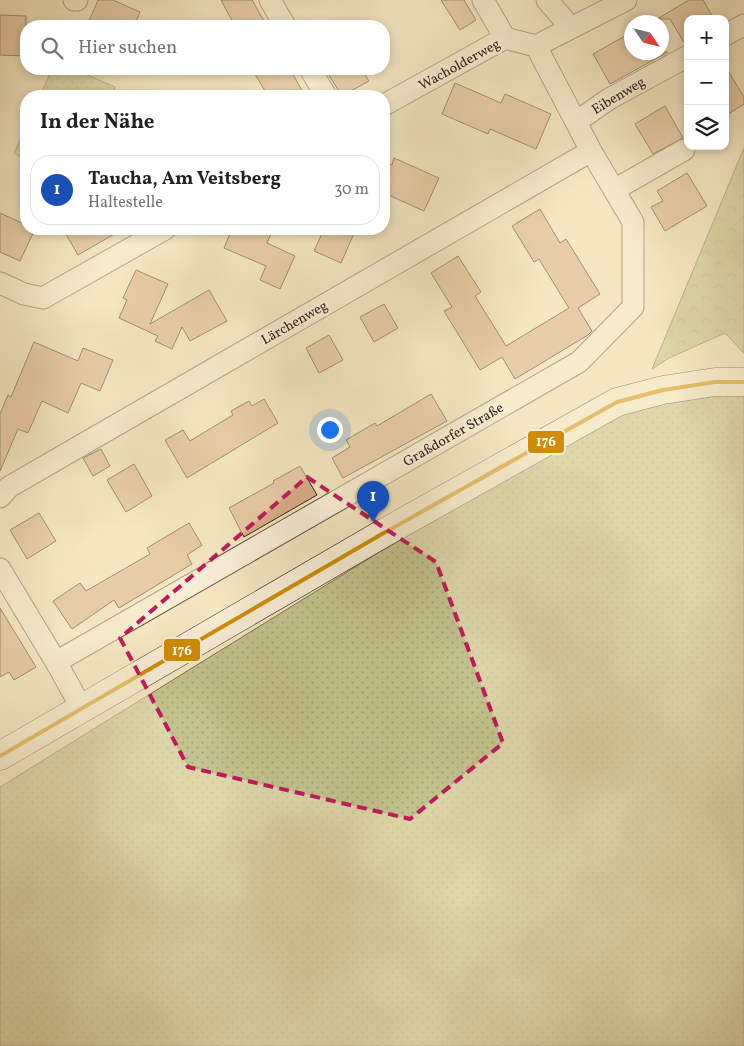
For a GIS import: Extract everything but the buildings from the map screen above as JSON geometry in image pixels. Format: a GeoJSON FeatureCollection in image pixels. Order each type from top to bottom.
{"type":"FeatureCollection","features":[{"type":"Feature","properties":{"kind":"street"},"geometry":{"type":"LineString","coordinates":[[270,0],[282,20]]}},
{"type":"Feature","properties":{"kind":"street"},"geometry":{"type":"LineString","coordinates":[[483,0],[505,38]]}},
{"type":"Feature","properties":{"kind":"street"},"geometry":{"type":"LineString","coordinates":[[547,0],[571,28]]}},
{"type":"Feature","properties":{"kind":"street"},"geometry":{"type":"LineString","coordinates":[[536,46],[626,0]]}},
{"type":"Feature","properties":{"kind":"street"},"geometry":{"type":"LineString","coordinates":[[729,33],[744,25]]}},
{"type":"Feature","properties":{"kind":"street","name":"Wacholderweg"},"geometry":{"type":"LineString","coordinates":[[390,102],[505,38],[536,46]]}},
{"type":"Feature","properties":{"kind":"street","name":"Graßdorfer Straße"},"geometry":{"type":"LineString","coordinates":[[56,662],[579,362],[633,307],[633,222],[591,151],[536,46]]}},
{"type":"Feature","properties":{"kind":"street","name":"Eibenweg"},"geometry":{"type":"LineString","coordinates":[[576,122],[609,99],[684,58]]}},
{"type":"Feature","properties":{"kind":"street"},"geometry":{"type":"LineString","coordinates":[[314,75],[322,90]]}},
{"type":"Feature","properties":{"kind":"street"},"geometry":{"type":"LineString","coordinates":[[614,190],[684,150]]}},
{"type":"Feature","properties":{"kind":"street","name":"Lärchenweg"},"geometry":{"type":"LineString","coordinates":[[0,497],[9,487],[591,151]]}},
{"type":"Feature","properties":{"kind":"street"},"geometry":{"type":"LineString","coordinates":[[0,283],[24,294],[43,298],[154,235]]}},
{"type":"Feature","properties":{"kind":"street"},"geometry":{"type":"LineString","coordinates":[[0,756],[81,707],[617,402],[663,390],[715,382],[744,382]]}},
{"type":"Feature","properties":{"kind":"street"},"geometry":{"type":"LineString","coordinates":[[0,569],[81,707]]}},
{"type":"Feature","properties":{"kind":"highlighted area"},"geometry":{"type":"Polygon","coordinates":[[[307,477],[436,562],[503,743],[410,819],[188,767],[120,638],[307,477]]]}},
{"type":"Feature","properties":{"kind":"green space"},"geometry":{"type":"Polygon","coordinates":[[[49,75],[88,75],[115,87],[114,90],[43,90],[49,75]]]}},
{"type":"Feature","properties":{"kind":"green space"},"geometry":{"type":"Polygon","coordinates":[[[20,140],[20,156],[14,153],[20,140]]]}},
{"type":"Feature","properties":{"kind":"green space"},"geometry":{"type":"Polygon","coordinates":[[[744,148],[744,353],[725,333],[669,358],[652,369],[744,148]]]}},
{"type":"Feature","properties":{"kind":"green space"},"geometry":{"type":"Polygon","coordinates":[[[716,394],[744,395],[744,1046],[0,1046],[0,787],[444,512],[594,426],[634,409],[716,394]]]}},
{"type":"Feature","properties":{"kind":"transit line","name":"176"},"geometry":{"type":"LineString","coordinates":[[0,756],[382,534],[617,402],[663,390],[715,382],[744,382]]}},
{"type":"Feature","properties":{"kind":"place","name":"Taucha, Am Veitsberg"},"geometry":{"type":"Point","coordinates":[373,522]}}]}
